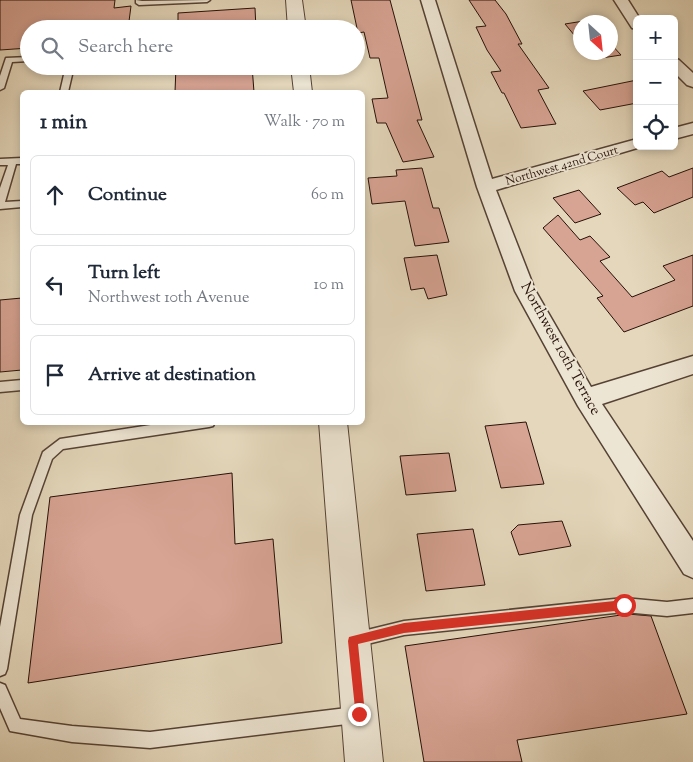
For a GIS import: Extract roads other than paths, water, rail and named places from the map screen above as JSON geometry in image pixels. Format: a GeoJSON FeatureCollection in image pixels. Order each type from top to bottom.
{"type":"FeatureCollection","features":[{"type":"Feature","properties":{"kind":"street"},"geometry":{"type":"LineString","coordinates":[[294,0],[296,20]]}},
{"type":"Feature","properties":{"kind":"street","name":"Northwest 10th Terrace"},"geometry":{"type":"LineString","coordinates":[[428,0],[486,187],[525,291],[586,399],[693,565]]}},
{"type":"Feature","properties":{"kind":"street"},"geometry":{"type":"LineString","coordinates":[[621,0],[633,19]]}},
{"type":"Feature","properties":{"kind":"street"},"geometry":{"type":"LineString","coordinates":[[678,67],[693,82]]}},
{"type":"Feature","properties":{"kind":"street"},"geometry":{"type":"LineString","coordinates":[[301,75],[303,90]]}},
{"type":"Feature","properties":{"kind":"street"},"geometry":{"type":"LineString","coordinates":[[678,133],[693,128]]}},
{"type":"Feature","properties":{"kind":"street","name":"Northwest 42nd Court"},"geometry":{"type":"LineString","coordinates":[[486,187],[633,145]]}},
{"type":"Feature","properties":{"kind":"street"},"geometry":{"type":"LineString","coordinates":[[586,399],[693,365]]}},
{"type":"Feature","properties":{"kind":"street"},"geometry":{"type":"LineString","coordinates":[[333,425],[364,762]]}},
{"type":"Feature","properties":{"kind":"lane"},"geometry":{"type":"LineString","coordinates":[[139,0],[139,2],[207,0]]}},
{"type":"Feature","properties":{"kind":"lane"},"geometry":{"type":"LineString","coordinates":[[0,88],[9,60],[20,59]]}},
{"type":"Feature","properties":{"kind":"lane"},"geometry":{"type":"LineString","coordinates":[[64,90],[68,75]]}},
{"type":"Feature","properties":{"kind":"lane"},"geometry":{"type":"LineString","coordinates":[[0,162],[18,161],[0,204],[20,204]]}},
{"type":"Feature","properties":{"kind":"lane"},"geometry":{"type":"LineString","coordinates":[[0,387],[20,385]]}},
{"type":"Feature","properties":{"kind":"lane"},"geometry":{"type":"LineString","coordinates":[[0,669],[26,515],[47,456],[60,444],[189,425]]}},
{"type":"Feature","properties":{"kind":"lane"},"geometry":{"type":"LineString","coordinates":[[353,641],[404,628],[624,605],[667,609],[693,606]]}},
{"type":"Feature","properties":{"kind":"lane"},"geometry":{"type":"LineString","coordinates":[[0,690],[16,726],[72,734],[150,740],[359,714]]}}]}
